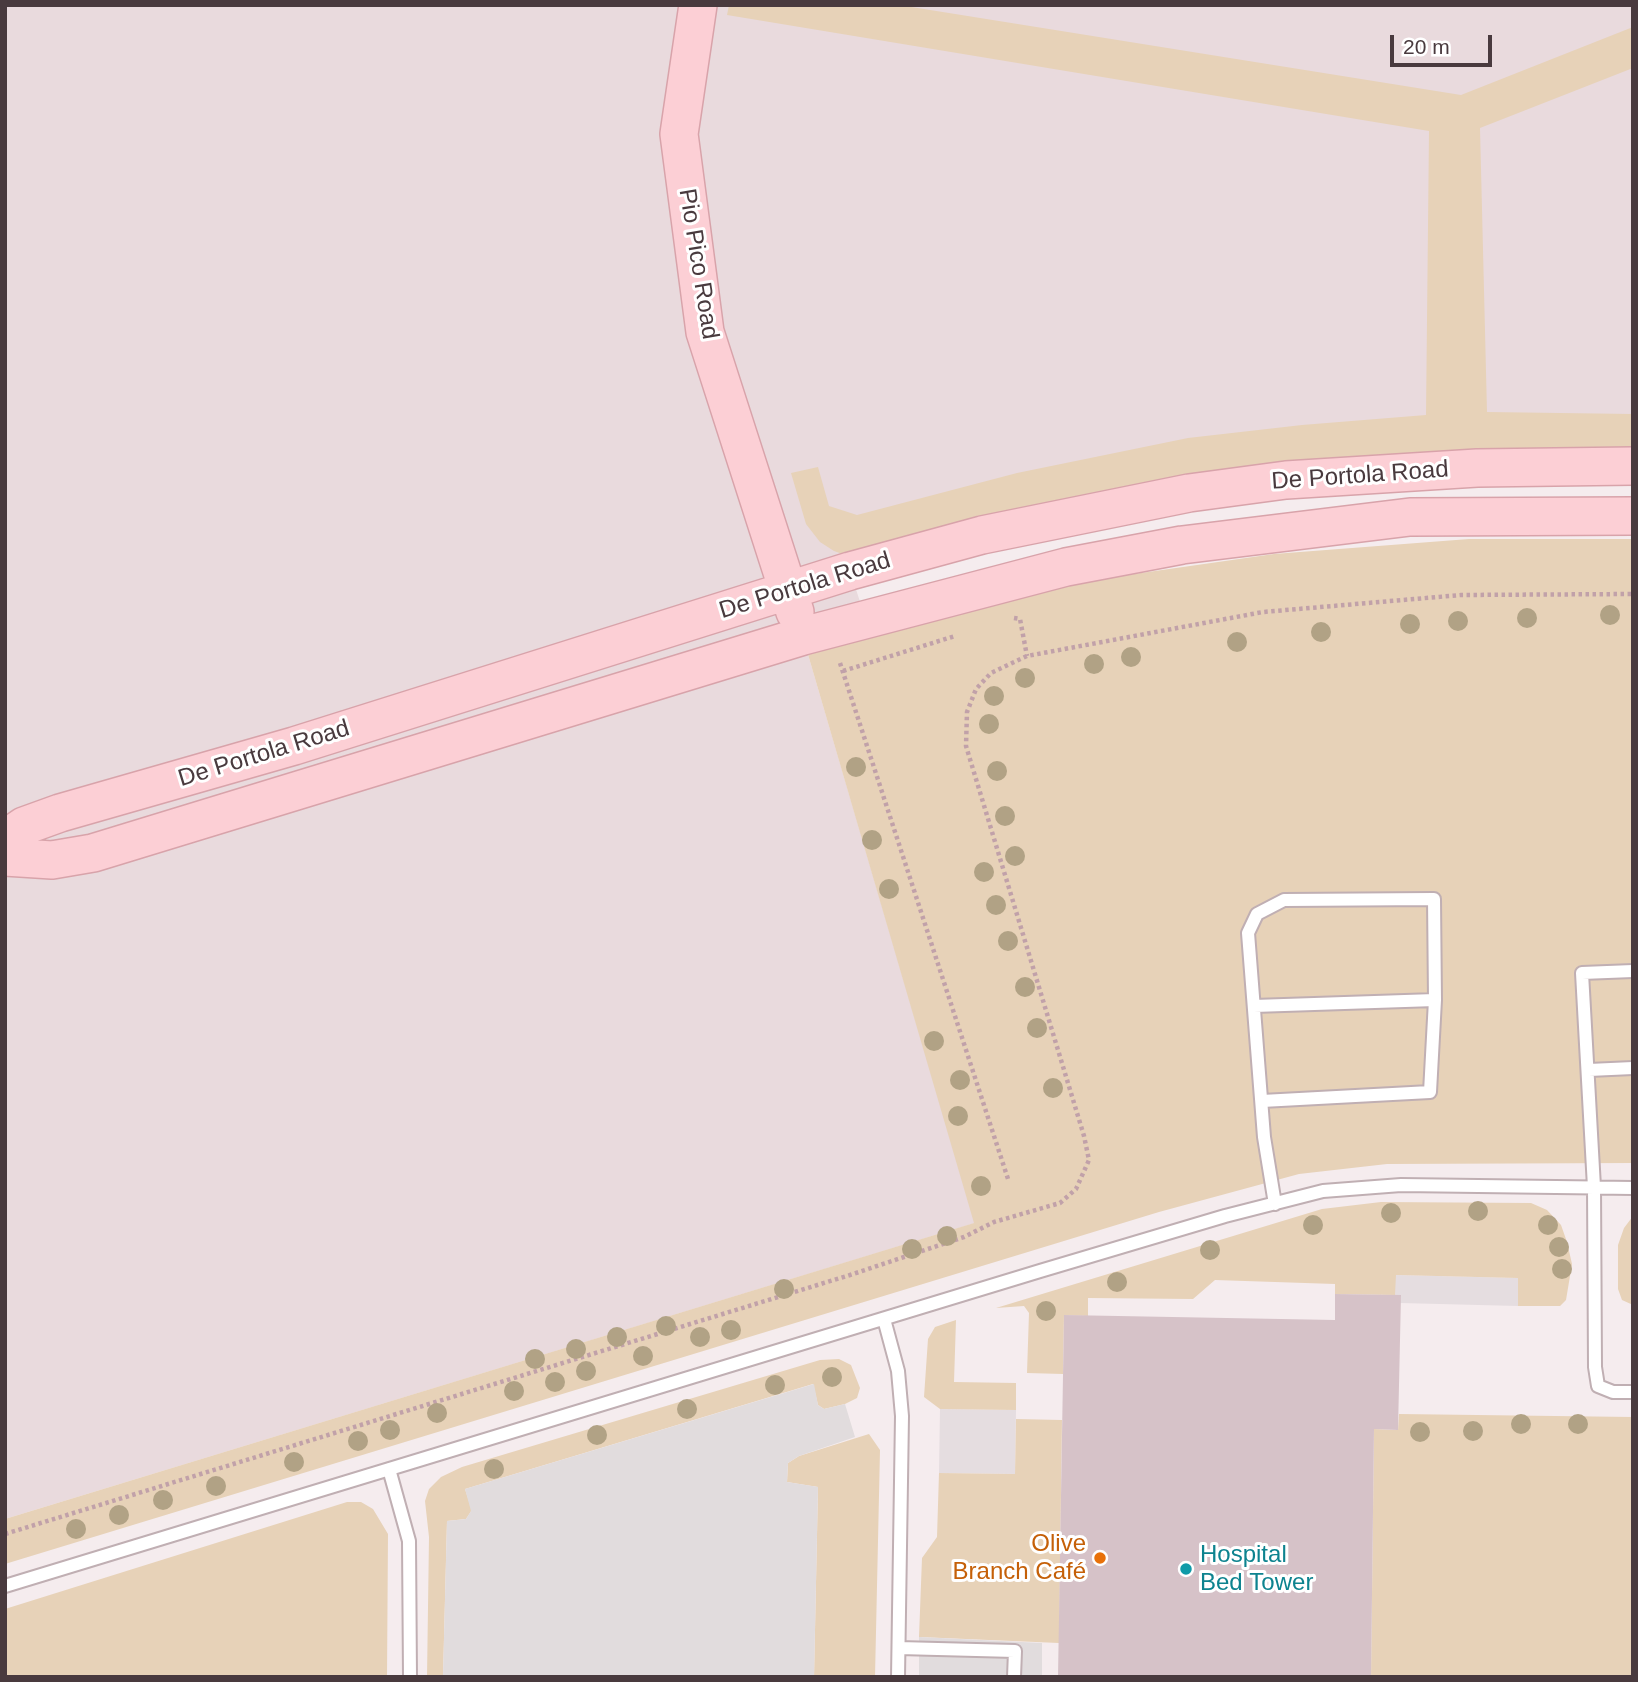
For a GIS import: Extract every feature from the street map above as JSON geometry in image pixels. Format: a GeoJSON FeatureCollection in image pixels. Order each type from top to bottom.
{"type":"FeatureCollection","features":[{"type":"Feature","properties":{"kind":"main road","name":"Pio Pico Road"},"geometry":{"type":"LineString","coordinates":[[698,5],[679,134],[705,332],[788,590],[816,633]]}},
{"type":"Feature","properties":{"kind":"main road","name":"De Portola Road"},"geometry":{"type":"LineString","coordinates":[[5,839],[24,826],[60,813],[294,746],[788,590],[982,535],[1189,493],[1286,480],[1385,472],[1633,466]]}},
{"type":"Feature","properties":{"kind":"main road","name":"De Portola Road"},"geometry":{"type":"LineString","coordinates":[[5,858],[52,860],[93,853],[816,633],[1066,567],[1243,536],[1410,517],[1633,516]]}},
{"type":"Feature","properties":{"kind":"lane"},"geometry":{"type":"LineString","coordinates":[[1262,1101],[1430,1092],[1435,1000],[1434,899],[1284,900],[1257,914],[1248,933],[1262,1101],[1275,1204]]}},
{"type":"Feature","properties":{"kind":"lane"},"geometry":{"type":"LineString","coordinates":[[1633,971],[1582,973],[1594,1188],[1596,1377],[1598,1386],[1613,1392],[1633,1392]]}},
{"type":"Feature","properties":{"kind":"lane"},"geometry":{"type":"LineString","coordinates":[[1254,1006],[1435,1000]]}},
{"type":"Feature","properties":{"kind":"lane"},"geometry":{"type":"LineString","coordinates":[[1589,1070],[1633,1068]]}},
{"type":"Feature","properties":{"kind":"lane"},"geometry":{"type":"LineString","coordinates":[[5,1586],[884,1319],[1324,1191],[1401,1185],[1633,1188]]}},
{"type":"Feature","properties":{"kind":"lane"},"geometry":{"type":"LineString","coordinates":[[884,1319],[898,1371],[902,1416],[898,1677]]}},
{"type":"Feature","properties":{"kind":"lane"},"geometry":{"type":"LineString","coordinates":[[389,1469],[409,1541],[410,1677]]}},
{"type":"Feature","properties":{"kind":"lane"},"geometry":{"type":"LineString","coordinates":[[899,1648],[1015,1651],[1014,1677]]}},
{"type":"Feature","properties":{"kind":"path"},"geometry":{"type":"LineString","coordinates":[[5,1534],[850,1275],[964,1237],[994,1222],[1060,1203],[1076,1189],[1088,1160],[1084,1136],[966,746],[967,712],[976,689],[991,673],[1027,656],[1222,618],[1346,603],[1461,595],[1633,594]]}},
{"type":"Feature","properties":{"kind":"path"},"geometry":{"type":"LineString","coordinates":[[1013,618],[1020,619],[1027,656]]}},
{"type":"Feature","properties":{"kind":"path"},"geometry":{"type":"LineString","coordinates":[[816,633],[843,671],[1009,1182]]}},
{"type":"Feature","properties":{"kind":"path"},"geometry":{"type":"LineString","coordinates":[[843,671],[960,634]]}},
{"type":"Feature","properties":{"kind":"shaded area"},"geometry":{"type":"Polygon","coordinates":[[[5,5],[1633,5],[1633,449],[845,555],[870,633],[807,651],[975,1223],[5,1519],[5,5]]]}},
{"type":"Feature","properties":{"kind":"shaded area"},"geometry":{"type":"Polygon","coordinates":[[[729,5],[899,5],[1461,95],[1633,27],[1633,68],[1480,128],[1487,412],[1633,414],[1633,449],[845,555],[834,551],[820,542],[806,524],[791,473],[818,467],[829,506],[857,515],[1017,473],[1188,438],[1426,415],[1429,131],[727,15],[729,5]]]}},
{"type":"Feature","properties":{"kind":"shaded area"},"geometry":{"type":"Polygon","coordinates":[[[1469,539],[1633,539],[1633,1163],[1387,1164],[1299,1174],[1159,1212],[5,1564],[5,1519],[974,1223],[807,651],[1043,587],[1274,554],[1469,539]]]}},
{"type":"Feature","properties":{"kind":"shaded area"},"geometry":{"type":"Polygon","coordinates":[[[1381,1202],[1531,1203],[1547,1210],[1561,1225],[1572,1264],[1566,1300],[1560,1306],[1518,1306],[1518,1278],[1396,1275],[1395,1295],[1335,1294],[1335,1284],[1215,1280],[1193,1299],[1088,1298],[1088,1316],[1064,1315],[1063,1374],[1027,1373],[1029,1313],[1024,1306],[996,1308],[1322,1209],[1381,1202]]]}},
{"type":"Feature","properties":{"kind":"shaded area"},"geometry":{"type":"Polygon","coordinates":[[[1633,1216],[1633,1305],[1622,1300],[1618,1289],[1618,1245],[1624,1228],[1633,1216]]]}},
{"type":"Feature","properties":{"kind":"shaded area"},"geometry":{"type":"Polygon","coordinates":[[[1395,1275],[1518,1278],[1518,1306],[1400,1303],[1401,1295],[1395,1295],[1395,1275]]]}},
{"type":"Feature","properties":{"kind":"shaded area"},"geometry":{"type":"Polygon","coordinates":[[[956,1320],[954,1382],[1016,1383],[1016,1410],[940,1409],[924,1397],[928,1339],[935,1327],[956,1320]]]}},
{"type":"Feature","properties":{"kind":"shaded area"},"geometry":{"type":"Polygon","coordinates":[[[839,1359],[851,1365],[860,1388],[857,1398],[845,1404],[824,1409],[818,1405],[813,1384],[465,1489],[472,1510],[466,1519],[447,1521],[443,1677],[427,1677],[429,1537],[425,1501],[429,1489],[441,1477],[462,1467],[820,1360],[839,1359]]]}},
{"type":"Feature","properties":{"kind":"shaded area"},"geometry":{"type":"Polygon","coordinates":[[[814,1384],[818,1405],[824,1409],[845,1404],[855,1437],[799,1456],[788,1463],[787,1482],[818,1487],[814,1677],[443,1677],[447,1521],[466,1519],[471,1511],[465,1489],[814,1384]]]}},
{"type":"Feature","properties":{"kind":"shaded area"},"geometry":{"type":"Polygon","coordinates":[[[940,1409],[1016,1410],[1015,1474],[939,1473],[940,1409]]]}},
{"type":"Feature","properties":{"kind":"shaded area"},"geometry":{"type":"Polygon","coordinates":[[[1399,1414],[1633,1417],[1633,1677],[1371,1677],[1374,1429],[1398,1430],[1399,1414]]]}},
{"type":"Feature","properties":{"kind":"shaded area"},"geometry":{"type":"Polygon","coordinates":[[[1016,1419],[1062,1420],[1059,1643],[919,1637],[922,1558],[937,1537],[939,1473],[1015,1474],[1016,1419]]]}},
{"type":"Feature","properties":{"kind":"shaded area"},"geometry":{"type":"Polygon","coordinates":[[[869,1434],[880,1450],[875,1677],[814,1677],[818,1487],[787,1482],[788,1463],[799,1456],[869,1434]]]}},
{"type":"Feature","properties":{"kind":"shaded area"},"geometry":{"type":"Polygon","coordinates":[[[347,1502],[361,1502],[373,1509],[388,1534],[387,1677],[5,1677],[5,1609],[347,1502]]]}},
{"type":"Feature","properties":{"kind":"shaded area"},"geometry":{"type":"Polygon","coordinates":[[[919,1637],[1042,1643],[1042,1677],[919,1677],[919,1637]]]}},
{"type":"Feature","properties":{"kind":"building"},"geometry":{"type":"Polygon","coordinates":[[[1335,1294],[1401,1295],[1398,1430],[1374,1429],[1371,1677],[1058,1677],[1064,1315],[1335,1320],[1335,1294]]]}},
{"type":"Feature","properties":{"kind":"place","name":"Olive Branch Café"},"geometry":{"type":"Point","coordinates":[1100,1558]}},
{"type":"Feature","properties":{"kind":"place","name":"Hospital Bed Tower"},"geometry":{"type":"Point","coordinates":[1186,1569]}}]}
